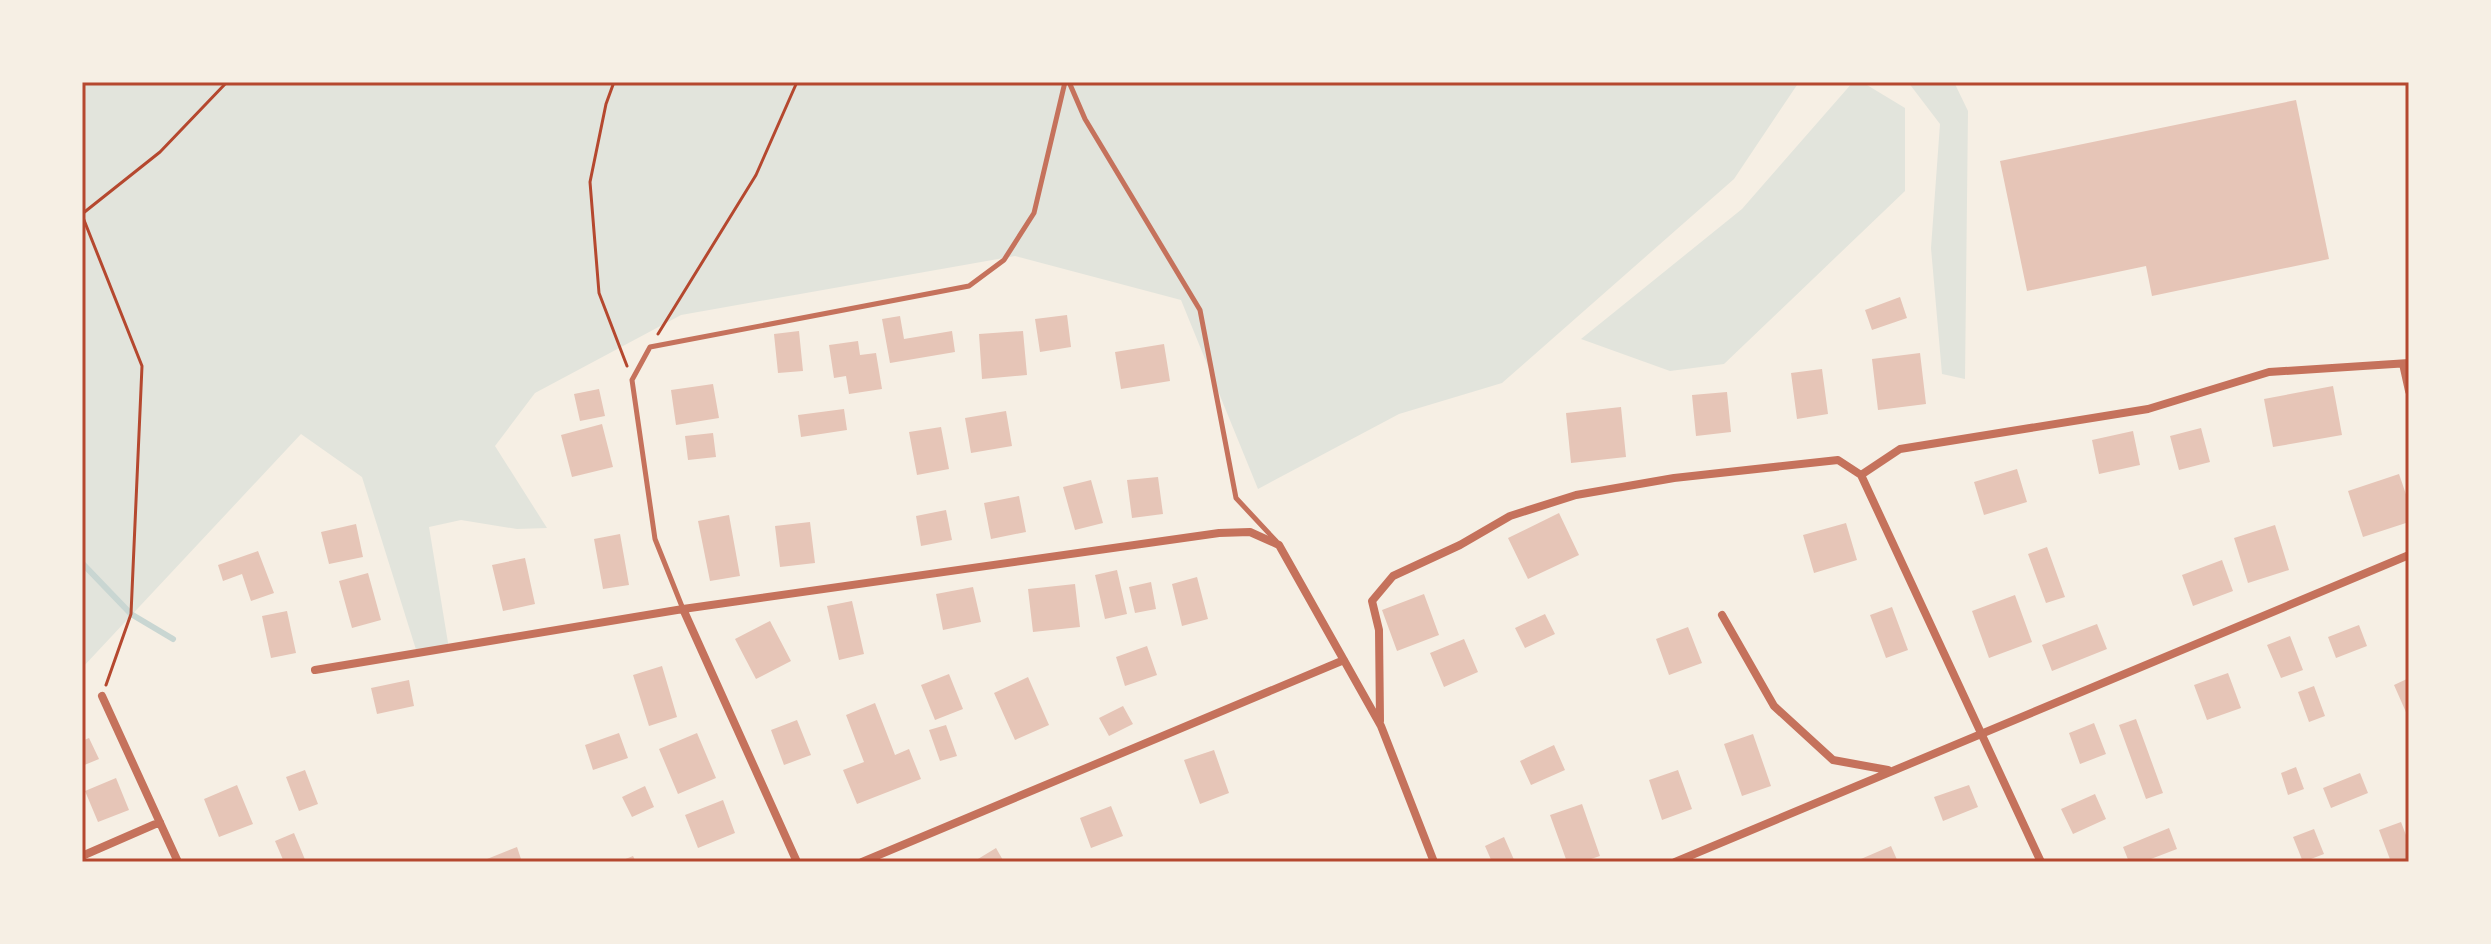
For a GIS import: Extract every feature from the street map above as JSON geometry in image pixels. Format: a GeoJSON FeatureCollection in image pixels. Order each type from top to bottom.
{"type":"FeatureCollection","features":[{"type":"Feature","properties":{"kind":"street"},"geometry":{"type":"LineString","coordinates":[[1861,475],[1900,449],[2148,409],[2269,372],[2406,364],[2409,391]]}},
{"type":"Feature","properties":{"kind":"street"},"geometry":{"type":"LineString","coordinates":[[1381,726],[1379,630],[1372,601],[1393,576],[1460,545],[1510,516],[1576,495],[1674,478],[1838,460],[1861,475],[2041,862]]}},
{"type":"Feature","properties":{"kind":"street"},"geometry":{"type":"LineString","coordinates":[[315,670],[683,609],[1219,533],[1250,532],[1279,545],[1381,726],[1434,862]]}},
{"type":"Feature","properties":{"kind":"street"},"geometry":{"type":"LineString","coordinates":[[1675,862],[2409,555]]}},
{"type":"Feature","properties":{"kind":"street"},"geometry":{"type":"LineString","coordinates":[[683,609],[797,862]]}},
{"type":"Feature","properties":{"kind":"street"},"geometry":{"type":"LineString","coordinates":[[1722,615],[1774,706],[1833,760],[1889,771]]}},
{"type":"Feature","properties":{"kind":"street"},"geometry":{"type":"LineString","coordinates":[[862,862],[1344,660]]}},
{"type":"Feature","properties":{"kind":"street"},"geometry":{"type":"LineString","coordinates":[[102,696],[178,862]]}},
{"type":"Feature","properties":{"kind":"street"},"geometry":{"type":"LineString","coordinates":[[82,856],[160,822]]}},
{"type":"Feature","properties":{"kind":"lane"},"geometry":{"type":"LineString","coordinates":[[683,609],[655,539],[632,380],[650,347],[969,286],[1004,260],[1034,213],[1067,82]]}},
{"type":"Feature","properties":{"kind":"lane"},"geometry":{"type":"LineString","coordinates":[[1067,82],[1085,119],[1200,310],[1236,498],[1279,545]]}},
{"type":"Feature","properties":{"kind":"path"},"geometry":{"type":"LineString","coordinates":[[102,696],[131,614],[142,366],[82,215],[160,152],[227,82]]}},
{"type":"Feature","properties":{"kind":"path"},"geometry":{"type":"LineString","coordinates":[[614,82],[606,104],[590,182],[599,293],[632,380]]}},
{"type":"Feature","properties":{"kind":"path"},"geometry":{"type":"LineString","coordinates":[[650,347],[756,175],[797,82]]}},
{"type":"Feature","properties":{"kind":"shaded area"},"geometry":{"type":"Polygon","coordinates":[[[82,82],[1799,82],[1734,179],[1502,383],[1399,414],[1258,489],[1181,300],[1015,256],[681,315],[535,393],[495,446],[547,528],[517,529],[461,520],[429,527],[449,649],[418,656],[362,477],[301,434],[82,668],[82,82]]]}},
{"type":"Feature","properties":{"kind":"shaded area"},"geometry":{"type":"Polygon","coordinates":[[[1853,82],[1862,82],[1905,108],[1905,191],[1724,364],[1670,371],[1581,339],[1742,209],[1853,82]]]}},
{"type":"Feature","properties":{"kind":"shaded area"},"geometry":{"type":"Polygon","coordinates":[[[1908,82],[1954,82],[1968,111],[1965,379],[1942,374],[1931,248],[1940,124],[1908,82]]]}},
{"type":"Feature","properties":{"kind":"building"},"geometry":{"type":"Polygon","coordinates":[[[2296,100],[2329,259],[2152,296],[2146,266],[2027,291],[2000,161],[2296,100]]]}},
{"type":"Feature","properties":{"kind":"building"},"geometry":{"type":"Polygon","coordinates":[[[1900,297],[1907,318],[1872,330],[1865,310],[1900,297]]]}},
{"type":"Feature","properties":{"kind":"building"},"geometry":{"type":"Polygon","coordinates":[[[1067,315],[1071,347],[1040,352],[1035,319],[1067,315]]]}},
{"type":"Feature","properties":{"kind":"building"},"geometry":{"type":"Polygon","coordinates":[[[900,316],[904,339],[952,331],[955,352],[890,363],[882,319],[900,316]]]}},
{"type":"Feature","properties":{"kind":"building"},"geometry":{"type":"Polygon","coordinates":[[[799,331],[803,371],[778,373],[774,334],[799,331]]]}},
{"type":"Feature","properties":{"kind":"building"},"geometry":{"type":"Polygon","coordinates":[[[1023,331],[1027,375],[982,379],[979,334],[1023,331]]]}},
{"type":"Feature","properties":{"kind":"building"},"geometry":{"type":"Polygon","coordinates":[[[858,341],[860,355],[876,353],[882,389],[849,394],[846,376],[834,378],[829,345],[858,341]]]}},
{"type":"Feature","properties":{"kind":"building"},"geometry":{"type":"Polygon","coordinates":[[[1164,344],[1170,381],[1121,389],[1115,352],[1164,344]]]}},
{"type":"Feature","properties":{"kind":"building"},"geometry":{"type":"Polygon","coordinates":[[[1920,353],[1926,404],[1878,410],[1872,359],[1920,353]]]}},
{"type":"Feature","properties":{"kind":"building"},"geometry":{"type":"Polygon","coordinates":[[[1822,369],[1828,414],[1797,419],[1791,373],[1822,369]]]}},
{"type":"Feature","properties":{"kind":"building"},"geometry":{"type":"Polygon","coordinates":[[[713,384],[719,418],[676,425],[671,390],[713,384]]]}},
{"type":"Feature","properties":{"kind":"building"},"geometry":{"type":"Polygon","coordinates":[[[2333,386],[2342,435],[2273,447],[2264,399],[2333,386]]]}},
{"type":"Feature","properties":{"kind":"building"},"geometry":{"type":"Polygon","coordinates":[[[599,389],[605,416],[580,421],[574,394],[599,389]]]}},
{"type":"Feature","properties":{"kind":"building"},"geometry":{"type":"Polygon","coordinates":[[[1727,392],[1731,432],[1696,436],[1692,395],[1727,392]]]}},
{"type":"Feature","properties":{"kind":"building"},"geometry":{"type":"Polygon","coordinates":[[[1621,407],[1626,457],[1571,463],[1566,413],[1621,407]]]}},
{"type":"Feature","properties":{"kind":"building"},"geometry":{"type":"Polygon","coordinates":[[[844,409],[847,430],[801,437],[798,415],[844,409]]]}},
{"type":"Feature","properties":{"kind":"building"},"geometry":{"type":"Polygon","coordinates":[[[1006,411],[1012,446],[971,453],[965,418],[1006,411]]]}},
{"type":"Feature","properties":{"kind":"building"},"geometry":{"type":"Polygon","coordinates":[[[602,424],[613,467],[572,477],[561,435],[602,424]]]}},
{"type":"Feature","properties":{"kind":"building"},"geometry":{"type":"Polygon","coordinates":[[[941,427],[949,469],[917,475],[909,432],[941,427]]]}},
{"type":"Feature","properties":{"kind":"building"},"geometry":{"type":"Polygon","coordinates":[[[2201,428],[2210,462],[2179,470],[2170,436],[2201,428]]]}},
{"type":"Feature","properties":{"kind":"building"},"geometry":{"type":"Polygon","coordinates":[[[2133,431],[2140,465],[2099,474],[2092,440],[2133,431]]]}},
{"type":"Feature","properties":{"kind":"building"},"geometry":{"type":"Polygon","coordinates":[[[713,433],[716,457],[688,460],[685,436],[713,433]]]}},
{"type":"Feature","properties":{"kind":"building"},"geometry":{"type":"Polygon","coordinates":[[[2017,469],[2027,502],[1984,515],[1974,482],[2017,469]]]}},
{"type":"Feature","properties":{"kind":"building"},"geometry":{"type":"Polygon","coordinates":[[[2399,474],[2409,503],[2409,522],[2363,537],[2348,491],[2399,474]]]}},
{"type":"Feature","properties":{"kind":"building"},"geometry":{"type":"Polygon","coordinates":[[[1158,477],[1163,514],[1132,518],[1127,480],[1158,477]]]}},
{"type":"Feature","properties":{"kind":"building"},"geometry":{"type":"Polygon","coordinates":[[[1091,480],[1103,523],[1075,530],[1063,487],[1091,480]]]}},
{"type":"Feature","properties":{"kind":"building"},"geometry":{"type":"Polygon","coordinates":[[[1019,496],[1026,532],[991,539],[984,503],[1019,496]]]}},
{"type":"Feature","properties":{"kind":"building"},"geometry":{"type":"Polygon","coordinates":[[[946,510],[952,540],[921,546],[916,516],[946,510]]]}},
{"type":"Feature","properties":{"kind":"building"},"geometry":{"type":"Polygon","coordinates":[[[1559,513],[1579,555],[1528,579],[1508,538],[1559,513]]]}},
{"type":"Feature","properties":{"kind":"building"},"geometry":{"type":"Polygon","coordinates":[[[729,515],[740,576],[710,581],[698,521],[729,515]]]}},
{"type":"Feature","properties":{"kind":"building"},"geometry":{"type":"Polygon","coordinates":[[[810,522],[815,563],[780,567],[775,526],[810,522]]]}},
{"type":"Feature","properties":{"kind":"building"},"geometry":{"type":"Polygon","coordinates":[[[1846,523],[1857,560],[1814,573],[1803,535],[1846,523]]]}},
{"type":"Feature","properties":{"kind":"building"},"geometry":{"type":"Polygon","coordinates":[[[356,524],[363,557],[329,564],[321,532],[356,524]]]}},
{"type":"Feature","properties":{"kind":"building"},"geometry":{"type":"Polygon","coordinates":[[[2275,525],[2289,570],[2248,583],[2234,538],[2275,525]]]}},
{"type":"Feature","properties":{"kind":"building"},"geometry":{"type":"Polygon","coordinates":[[[620,534],[629,585],[603,589],[594,539],[620,534]]]}},
{"type":"Feature","properties":{"kind":"building"},"geometry":{"type":"Polygon","coordinates":[[[2047,547],[2065,597],[2046,603],[2028,554],[2047,547]]]}},
{"type":"Feature","properties":{"kind":"building"},"geometry":{"type":"Polygon","coordinates":[[[258,551],[274,593],[251,601],[242,574],[223,581],[218,565],[258,551]]]}},
{"type":"Feature","properties":{"kind":"building"},"geometry":{"type":"Polygon","coordinates":[[[525,558],[535,604],[503,611],[492,565],[525,558]]]}},
{"type":"Feature","properties":{"kind":"building"},"geometry":{"type":"Polygon","coordinates":[[[2222,560],[2233,591],[2193,606],[2182,575],[2222,560]]]}},
{"type":"Feature","properties":{"kind":"building"},"geometry":{"type":"Polygon","coordinates":[[[1117,570],[1127,614],[1105,619],[1095,575],[1117,570]]]}},
{"type":"Feature","properties":{"kind":"building"},"geometry":{"type":"Polygon","coordinates":[[[368,573],[381,620],[352,628],[339,581],[368,573]]]}},
{"type":"Feature","properties":{"kind":"building"},"geometry":{"type":"Polygon","coordinates":[[[1197,577],[1208,619],[1182,626],[1172,584],[1197,577]]]}},
{"type":"Feature","properties":{"kind":"building"},"geometry":{"type":"Polygon","coordinates":[[[1151,582],[1156,609],[1135,613],[1129,587],[1151,582]]]}},
{"type":"Feature","properties":{"kind":"building"},"geometry":{"type":"Polygon","coordinates":[[[1075,584],[1080,627],[1033,632],[1028,589],[1075,584]]]}},
{"type":"Feature","properties":{"kind":"building"},"geometry":{"type":"Polygon","coordinates":[[[973,587],[981,622],[943,630],[936,594],[973,587]]]}},
{"type":"Feature","properties":{"kind":"building"},"geometry":{"type":"Polygon","coordinates":[[[1424,594],[1439,635],[1397,651],[1382,610],[1424,594]]]}},
{"type":"Feature","properties":{"kind":"building"},"geometry":{"type":"Polygon","coordinates":[[[2015,595],[2032,642],[1989,658],[1972,611],[2015,595]]]}},
{"type":"Feature","properties":{"kind":"building"},"geometry":{"type":"Polygon","coordinates":[[[852,601],[864,654],[839,660],[827,606],[852,601]]]}},
{"type":"Feature","properties":{"kind":"building"},"geometry":{"type":"Polygon","coordinates":[[[1892,607],[1908,650],[1886,658],[1870,615],[1892,607]]]}},
{"type":"Feature","properties":{"kind":"building"},"geometry":{"type":"Polygon","coordinates":[[[287,611],[296,653],[271,658],[262,616],[287,611]]]}},
{"type":"Feature","properties":{"kind":"building"},"geometry":{"type":"Polygon","coordinates":[[[1545,614],[1555,634],[1525,648],[1515,628],[1545,614]]]}},
{"type":"Feature","properties":{"kind":"building"},"geometry":{"type":"Polygon","coordinates":[[[770,621],[791,661],[756,679],[735,639],[770,621]]]}},
{"type":"Feature","properties":{"kind":"building"},"geometry":{"type":"Polygon","coordinates":[[[2097,624],[2107,649],[2052,671],[2042,645],[2097,624]]]}},
{"type":"Feature","properties":{"kind":"building"},"geometry":{"type":"Polygon","coordinates":[[[2359,625],[2367,646],[2336,658],[2328,637],[2359,625]]]}},
{"type":"Feature","properties":{"kind":"building"},"geometry":{"type":"Polygon","coordinates":[[[1688,627],[1702,663],[1669,675],[1656,639],[1688,627]]]}},
{"type":"Feature","properties":{"kind":"building"},"geometry":{"type":"Polygon","coordinates":[[[2290,636],[2303,670],[2281,678],[2267,645],[2290,636]]]}},
{"type":"Feature","properties":{"kind":"building"},"geometry":{"type":"Polygon","coordinates":[[[1464,639],[1478,672],[1444,687],[1430,653],[1464,639]]]}},
{"type":"Feature","properties":{"kind":"building"},"geometry":{"type":"Polygon","coordinates":[[[1147,646],[1157,675],[1125,686],[1116,657],[1147,646]]]}},
{"type":"Feature","properties":{"kind":"building"},"geometry":{"type":"Polygon","coordinates":[[[662,666],[677,717],[649,726],[633,675],[662,666]]]}},
{"type":"Feature","properties":{"kind":"building"},"geometry":{"type":"Polygon","coordinates":[[[2228,673],[2241,708],[2207,720],[2194,685],[2228,673]]]}},
{"type":"Feature","properties":{"kind":"building"},"geometry":{"type":"Polygon","coordinates":[[[949,674],[963,709],[935,720],[921,685],[949,674]]]}},
{"type":"Feature","properties":{"kind":"building"},"geometry":{"type":"Polygon","coordinates":[[[1028,677],[1049,725],[1015,740],[994,693],[1028,677]]]}},
{"type":"Feature","properties":{"kind":"building"},"geometry":{"type":"Polygon","coordinates":[[[2409,678],[2409,719],[2394,685],[2409,678]]]}},
{"type":"Feature","properties":{"kind":"building"},"geometry":{"type":"Polygon","coordinates":[[[409,680],[414,706],[377,714],[371,688],[409,680]]]}},
{"type":"Feature","properties":{"kind":"building"},"geometry":{"type":"Polygon","coordinates":[[[2314,686],[2325,716],[2309,722],[2298,692],[2314,686]]]}},
{"type":"Feature","properties":{"kind":"building"},"geometry":{"type":"Polygon","coordinates":[[[875,703],[895,755],[909,749],[921,779],[857,804],[843,770],[864,762],[846,715],[875,703]]]}},
{"type":"Feature","properties":{"kind":"building"},"geometry":{"type":"Polygon","coordinates":[[[1123,706],[1133,724],[1109,736],[1099,718],[1123,706]]]}},
{"type":"Feature","properties":{"kind":"building"},"geometry":{"type":"Polygon","coordinates":[[[2136,719],[2163,793],[2146,799],[2119,725],[2136,719]]]}},
{"type":"Feature","properties":{"kind":"building"},"geometry":{"type":"Polygon","coordinates":[[[797,720],[811,755],[784,765],[771,730],[797,720]]]}},
{"type":"Feature","properties":{"kind":"building"},"geometry":{"type":"Polygon","coordinates":[[[2094,723],[2106,754],[2080,764],[2069,733],[2094,723]]]}},
{"type":"Feature","properties":{"kind":"building"},"geometry":{"type":"Polygon","coordinates":[[[946,725],[957,756],[940,761],[929,730],[946,725]]]}},
{"type":"Feature","properties":{"kind":"building"},"geometry":{"type":"Polygon","coordinates":[[[619,733],[628,758],[593,770],[585,745],[619,733]]]}},
{"type":"Feature","properties":{"kind":"building"},"geometry":{"type":"Polygon","coordinates":[[[697,733],[716,778],[678,794],[659,749],[697,733]]]}},
{"type":"Feature","properties":{"kind":"building"},"geometry":{"type":"Polygon","coordinates":[[[1753,734],[1771,786],[1742,796],[1724,744],[1753,734]]]}},
{"type":"Feature","properties":{"kind":"building"},"geometry":{"type":"Polygon","coordinates":[[[89,738],[99,759],[82,766],[82,741],[89,738]]]}},
{"type":"Feature","properties":{"kind":"building"},"geometry":{"type":"Polygon","coordinates":[[[1554,745],[1565,770],[1531,785],[1520,761],[1554,745]]]}},
{"type":"Feature","properties":{"kind":"building"},"geometry":{"type":"Polygon","coordinates":[[[1214,750],[1229,793],[1200,804],[1184,760],[1214,750]]]}},
{"type":"Feature","properties":{"kind":"building"},"geometry":{"type":"Polygon","coordinates":[[[2296,767],[2304,789],[2288,795],[2281,773],[2296,767]]]}},
{"type":"Feature","properties":{"kind":"building"},"geometry":{"type":"Polygon","coordinates":[[[305,770],[318,804],[299,811],[286,777],[305,770]]]}},
{"type":"Feature","properties":{"kind":"building"},"geometry":{"type":"Polygon","coordinates":[[[1678,770],[1692,809],[1662,820],[1649,780],[1678,770]]]}},
{"type":"Feature","properties":{"kind":"building"},"geometry":{"type":"Polygon","coordinates":[[[2360,773],[2368,793],[2331,808],[2323,788],[2360,773]]]}},
{"type":"Feature","properties":{"kind":"building"},"geometry":{"type":"Polygon","coordinates":[[[116,778],[129,810],[98,822],[85,791],[116,778]]]}},
{"type":"Feature","properties":{"kind":"building"},"geometry":{"type":"Polygon","coordinates":[[[237,785],[253,824],[219,837],[204,799],[237,785]]]}},
{"type":"Feature","properties":{"kind":"building"},"geometry":{"type":"Polygon","coordinates":[[[1969,785],[1978,807],[1943,821],[1934,797],[1969,785]]]}},
{"type":"Feature","properties":{"kind":"building"},"geometry":{"type":"Polygon","coordinates":[[[645,786],[654,807],[632,817],[622,797],[645,786]]]}},
{"type":"Feature","properties":{"kind":"building"},"geometry":{"type":"Polygon","coordinates":[[[2095,794],[2106,819],[2073,834],[2061,809],[2095,794]]]}},
{"type":"Feature","properties":{"kind":"building"},"geometry":{"type":"Polygon","coordinates":[[[723,800],[735,833],[698,848],[685,815],[723,800]]]}},
{"type":"Feature","properties":{"kind":"building"},"geometry":{"type":"Polygon","coordinates":[[[1582,804],[1600,856],[1582,862],[1567,862],[1550,815],[1582,804]]]}},
{"type":"Feature","properties":{"kind":"building"},"geometry":{"type":"Polygon","coordinates":[[[1111,806],[1123,836],[1091,848],[1080,818],[1111,806]]]}},
{"type":"Feature","properties":{"kind":"building"},"geometry":{"type":"Polygon","coordinates":[[[2401,822],[2409,843],[2409,862],[2391,862],[2379,830],[2401,822]]]}},
{"type":"Feature","properties":{"kind":"building"},"geometry":{"type":"Polygon","coordinates":[[[2169,828],[2177,849],[2143,862],[2129,862],[2123,847],[2169,828]]]}},
{"type":"Feature","properties":{"kind":"building"},"geometry":{"type":"Polygon","coordinates":[[[2314,829],[2324,854],[2303,862],[2293,837],[2314,829]]]}},
{"type":"Feature","properties":{"kind":"building"},"geometry":{"type":"Polygon","coordinates":[[[294,833],[306,862],[284,862],[275,841],[294,833]]]}},
{"type":"Feature","properties":{"kind":"building"},"geometry":{"type":"Polygon","coordinates":[[[1504,837],[1515,862],[1492,862],[1485,846],[1504,837]]]}},
{"type":"Feature","properties":{"kind":"building"},"geometry":{"type":"Polygon","coordinates":[[[1891,846],[1898,862],[1854,862],[1891,846]]]}},
{"type":"Feature","properties":{"kind":"building"},"geometry":{"type":"Polygon","coordinates":[[[517,847],[522,862],[488,862],[487,859],[517,847]]]}},
{"type":"Feature","properties":{"kind":"building"},"geometry":{"type":"Polygon","coordinates":[[[996,848],[1004,862],[973,862],[996,848]]]}},
{"type":"Feature","properties":{"kind":"building"},"geometry":{"type":"Polygon","coordinates":[[[633,856],[636,862],[618,862],[633,856]]]}},
{"type":"Feature","properties":{"kind":"waterway"},"geometry":{"type":"LineString","coordinates":[[82,563],[131,614],[173,639]]}}]}
